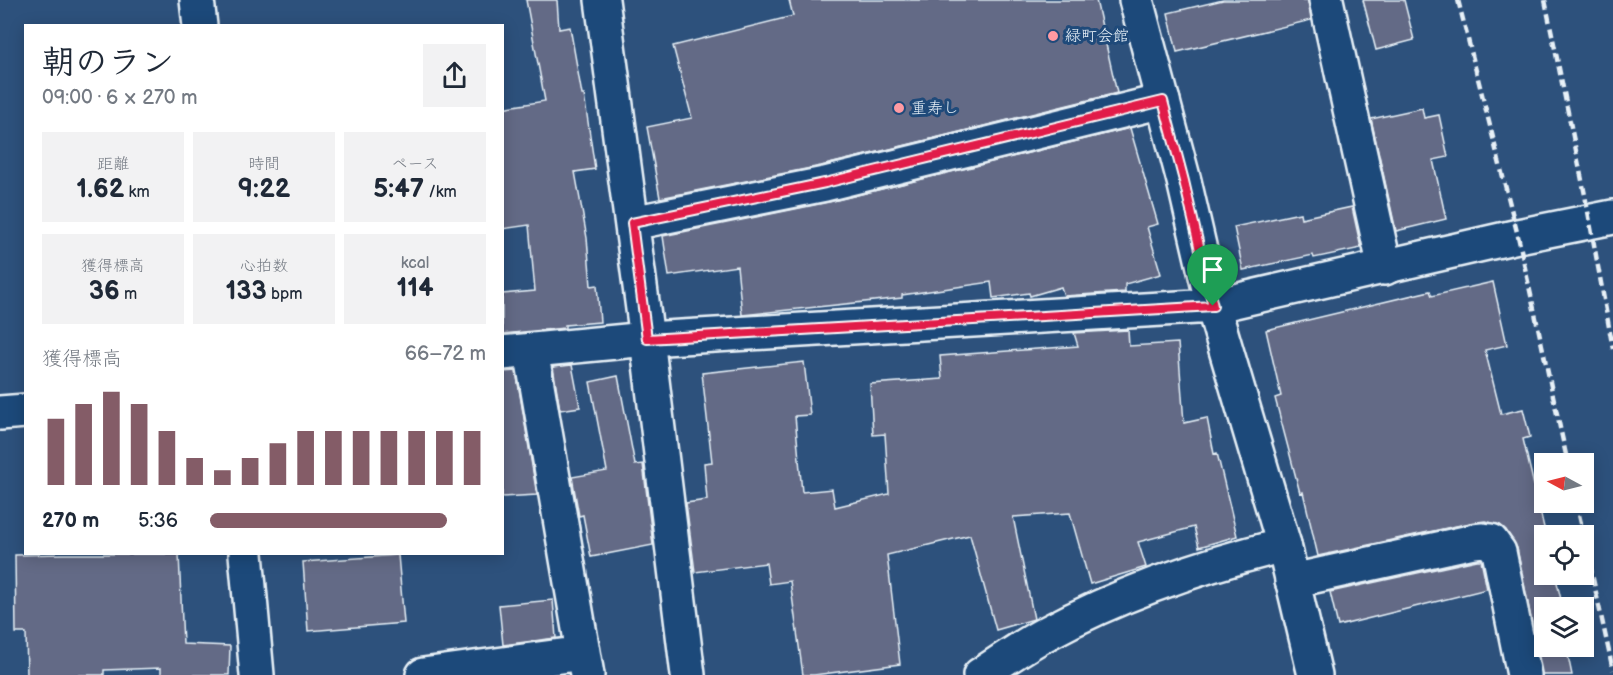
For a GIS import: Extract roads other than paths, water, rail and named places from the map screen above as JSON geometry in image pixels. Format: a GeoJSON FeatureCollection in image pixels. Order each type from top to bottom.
{"type":"FeatureCollection","features":[{"type":"Feature","properties":{"kind":"street"},"geometry":{"type":"LineString","coordinates":[[197,0],[200,24]]}},
{"type":"Feature","properties":{"kind":"street"},"geometry":{"type":"LineString","coordinates":[[602,0],[688,675]]}},
{"type":"Feature","properties":{"kind":"street"},"geometry":{"type":"LineString","coordinates":[[1136,0],[1184,181],[1213,306],[1284,545],[1315,675]]}},
{"type":"Feature","properties":{"kind":"street"},"geometry":{"type":"LineString","coordinates":[[1326,0],[1385,268]]}},
{"type":"Feature","properties":{"kind":"street"},"geometry":{"type":"LineString","coordinates":[[632,223],[825,183],[1163,101]]}},
{"type":"Feature","properties":{"kind":"street"},"geometry":{"type":"LineString","coordinates":[[423,675],[585,664],[517,351],[647,339],[1213,306],[1518,236],[1613,217]]}},
{"type":"Feature","properties":{"kind":"street"},"geometry":{"type":"LineString","coordinates":[[0,413],[24,411]]}},
{"type":"Feature","properties":{"kind":"street"},"geometry":{"type":"LineString","coordinates":[[1292,581],[1474,541],[1491,541],[1499,552],[1524,675]]}},
{"type":"Feature","properties":{"kind":"street"},"geometry":{"type":"LineString","coordinates":[[980,675],[1046,634],[1122,597],[1238,556],[1284,545]]}},
{"type":"Feature","properties":{"kind":"street"},"geometry":{"type":"LineString","coordinates":[[246,555],[257,675]]}},
{"type":"Feature","properties":{"kind":"railway"},"geometry":{"type":"LineString","coordinates":[[1458,0],[1518,236],[1566,453]]}},
{"type":"Feature","properties":{"kind":"railway"},"geometry":{"type":"LineString","coordinates":[[1545,0],[1585,195],[1613,349]]}},
{"type":"Feature","properties":{"kind":"railway"},"geometry":{"type":"LineString","coordinates":[[1579,513],[1581,525]]}},
{"type":"Feature","properties":{"kind":"railway"},"geometry":{"type":"LineString","coordinates":[[1594,584],[1613,670]]}},
{"type":"Feature","properties":{"kind":"place","name":"緑町会館"},"geometry":{"type":"Point","coordinates":[1053,36]}},
{"type":"Feature","properties":{"kind":"place","name":"重寿し"},"geometry":{"type":"Point","coordinates":[899,108]}}]}
